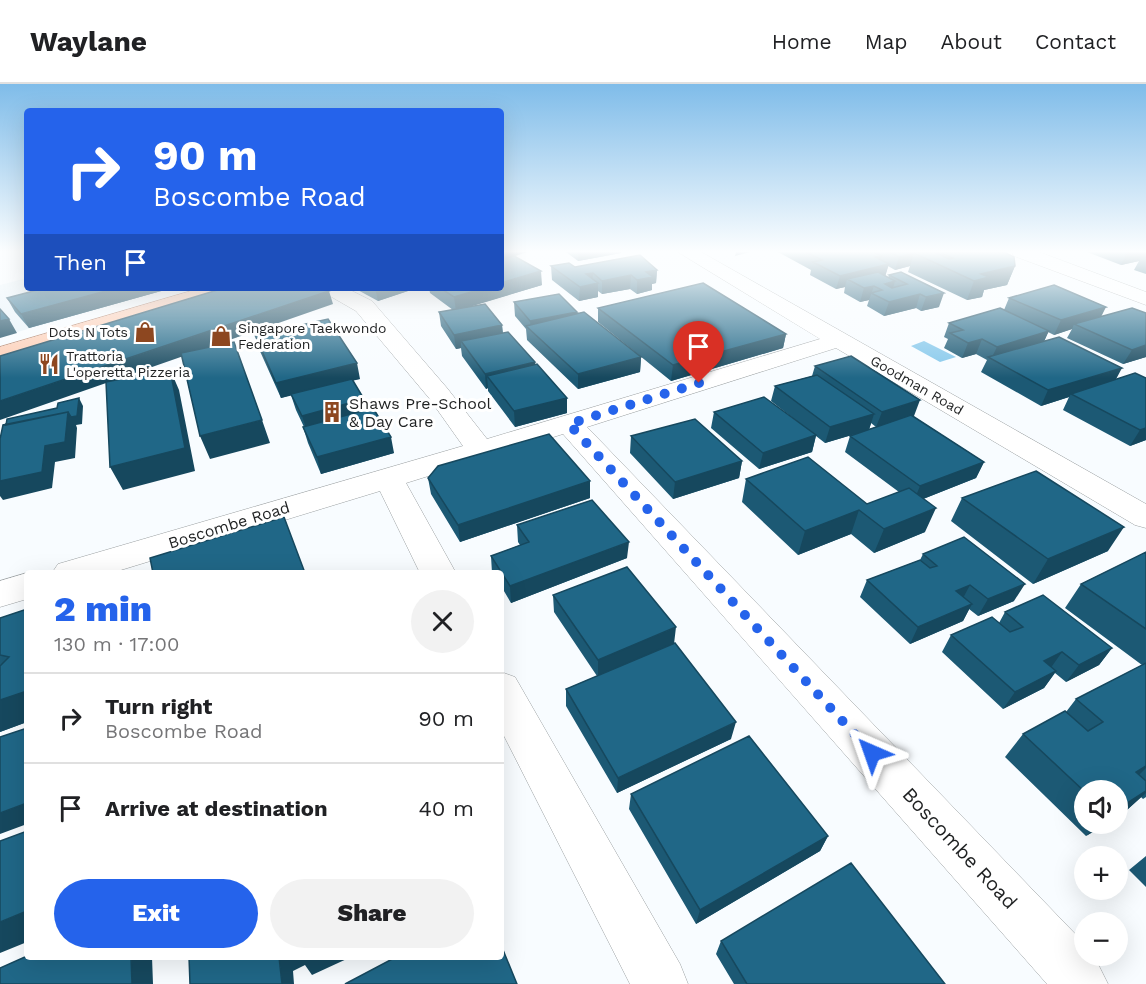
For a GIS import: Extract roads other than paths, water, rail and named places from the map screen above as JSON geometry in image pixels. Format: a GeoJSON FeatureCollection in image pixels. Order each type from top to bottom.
{"type":"FeatureCollection","features":[{"type":"Feature","properties":{"kind":"main road"},"geometry":{"type":"LineString","coordinates":[[0,354],[204,294]]}},
{"type":"Feature","properties":{"kind":"street"},"geometry":{"type":"LineString","coordinates":[[341,294],[364,306],[438,393],[480,450]]}},
{"type":"Feature","properties":{"kind":"street","name":"Goodman Road"},"geometry":{"type":"LineString","coordinates":[[759,294],[1146,518]]}},
{"type":"Feature","properties":{"kind":"street","name":"Boscombe Road"},"geometry":{"type":"LineString","coordinates":[[80,570],[569,424],[838,340]]}},
{"type":"Feature","properties":{"kind":"street","name":"Boscombe Road"},"geometry":{"type":"LineString","coordinates":[[569,424],[1064,960],[1080,984]]}},
{"type":"Feature","properties":{"kind":"street"},"geometry":{"type":"LineString","coordinates":[[388,477],[436,570]]}},
{"type":"Feature","properties":{"kind":"street"},"geometry":{"type":"LineString","coordinates":[[0,594],[24,587]]}},
{"type":"Feature","properties":{"kind":"street"},"geometry":{"type":"LineString","coordinates":[[504,695],[660,984]]}},
{"type":"Feature","properties":{"kind":"water"},"geometry":{"type":"Polygon","coordinates":[[[924,341],[956,357],[940,362],[911,346],[924,341]]]}},
{"type":"Feature","properties":{"kind":"place","name":"Dots N Tots"},"geometry":{"type":"Point","coordinates":[145,332]}},
{"type":"Feature","properties":{"kind":"place","name":"Singapore Taekwondo Federation"},"geometry":{"type":"Point","coordinates":[221,336]}},
{"type":"Feature","properties":{"kind":"place","name":"Trattoria L'operetta Pizzeria"},"geometry":{"type":"Point","coordinates":[49,364]}},
{"type":"Feature","properties":{"kind":"place","name":"Shaws Pre-School & Day Care"},"geometry":{"type":"Point","coordinates":[332,412]}}]}
